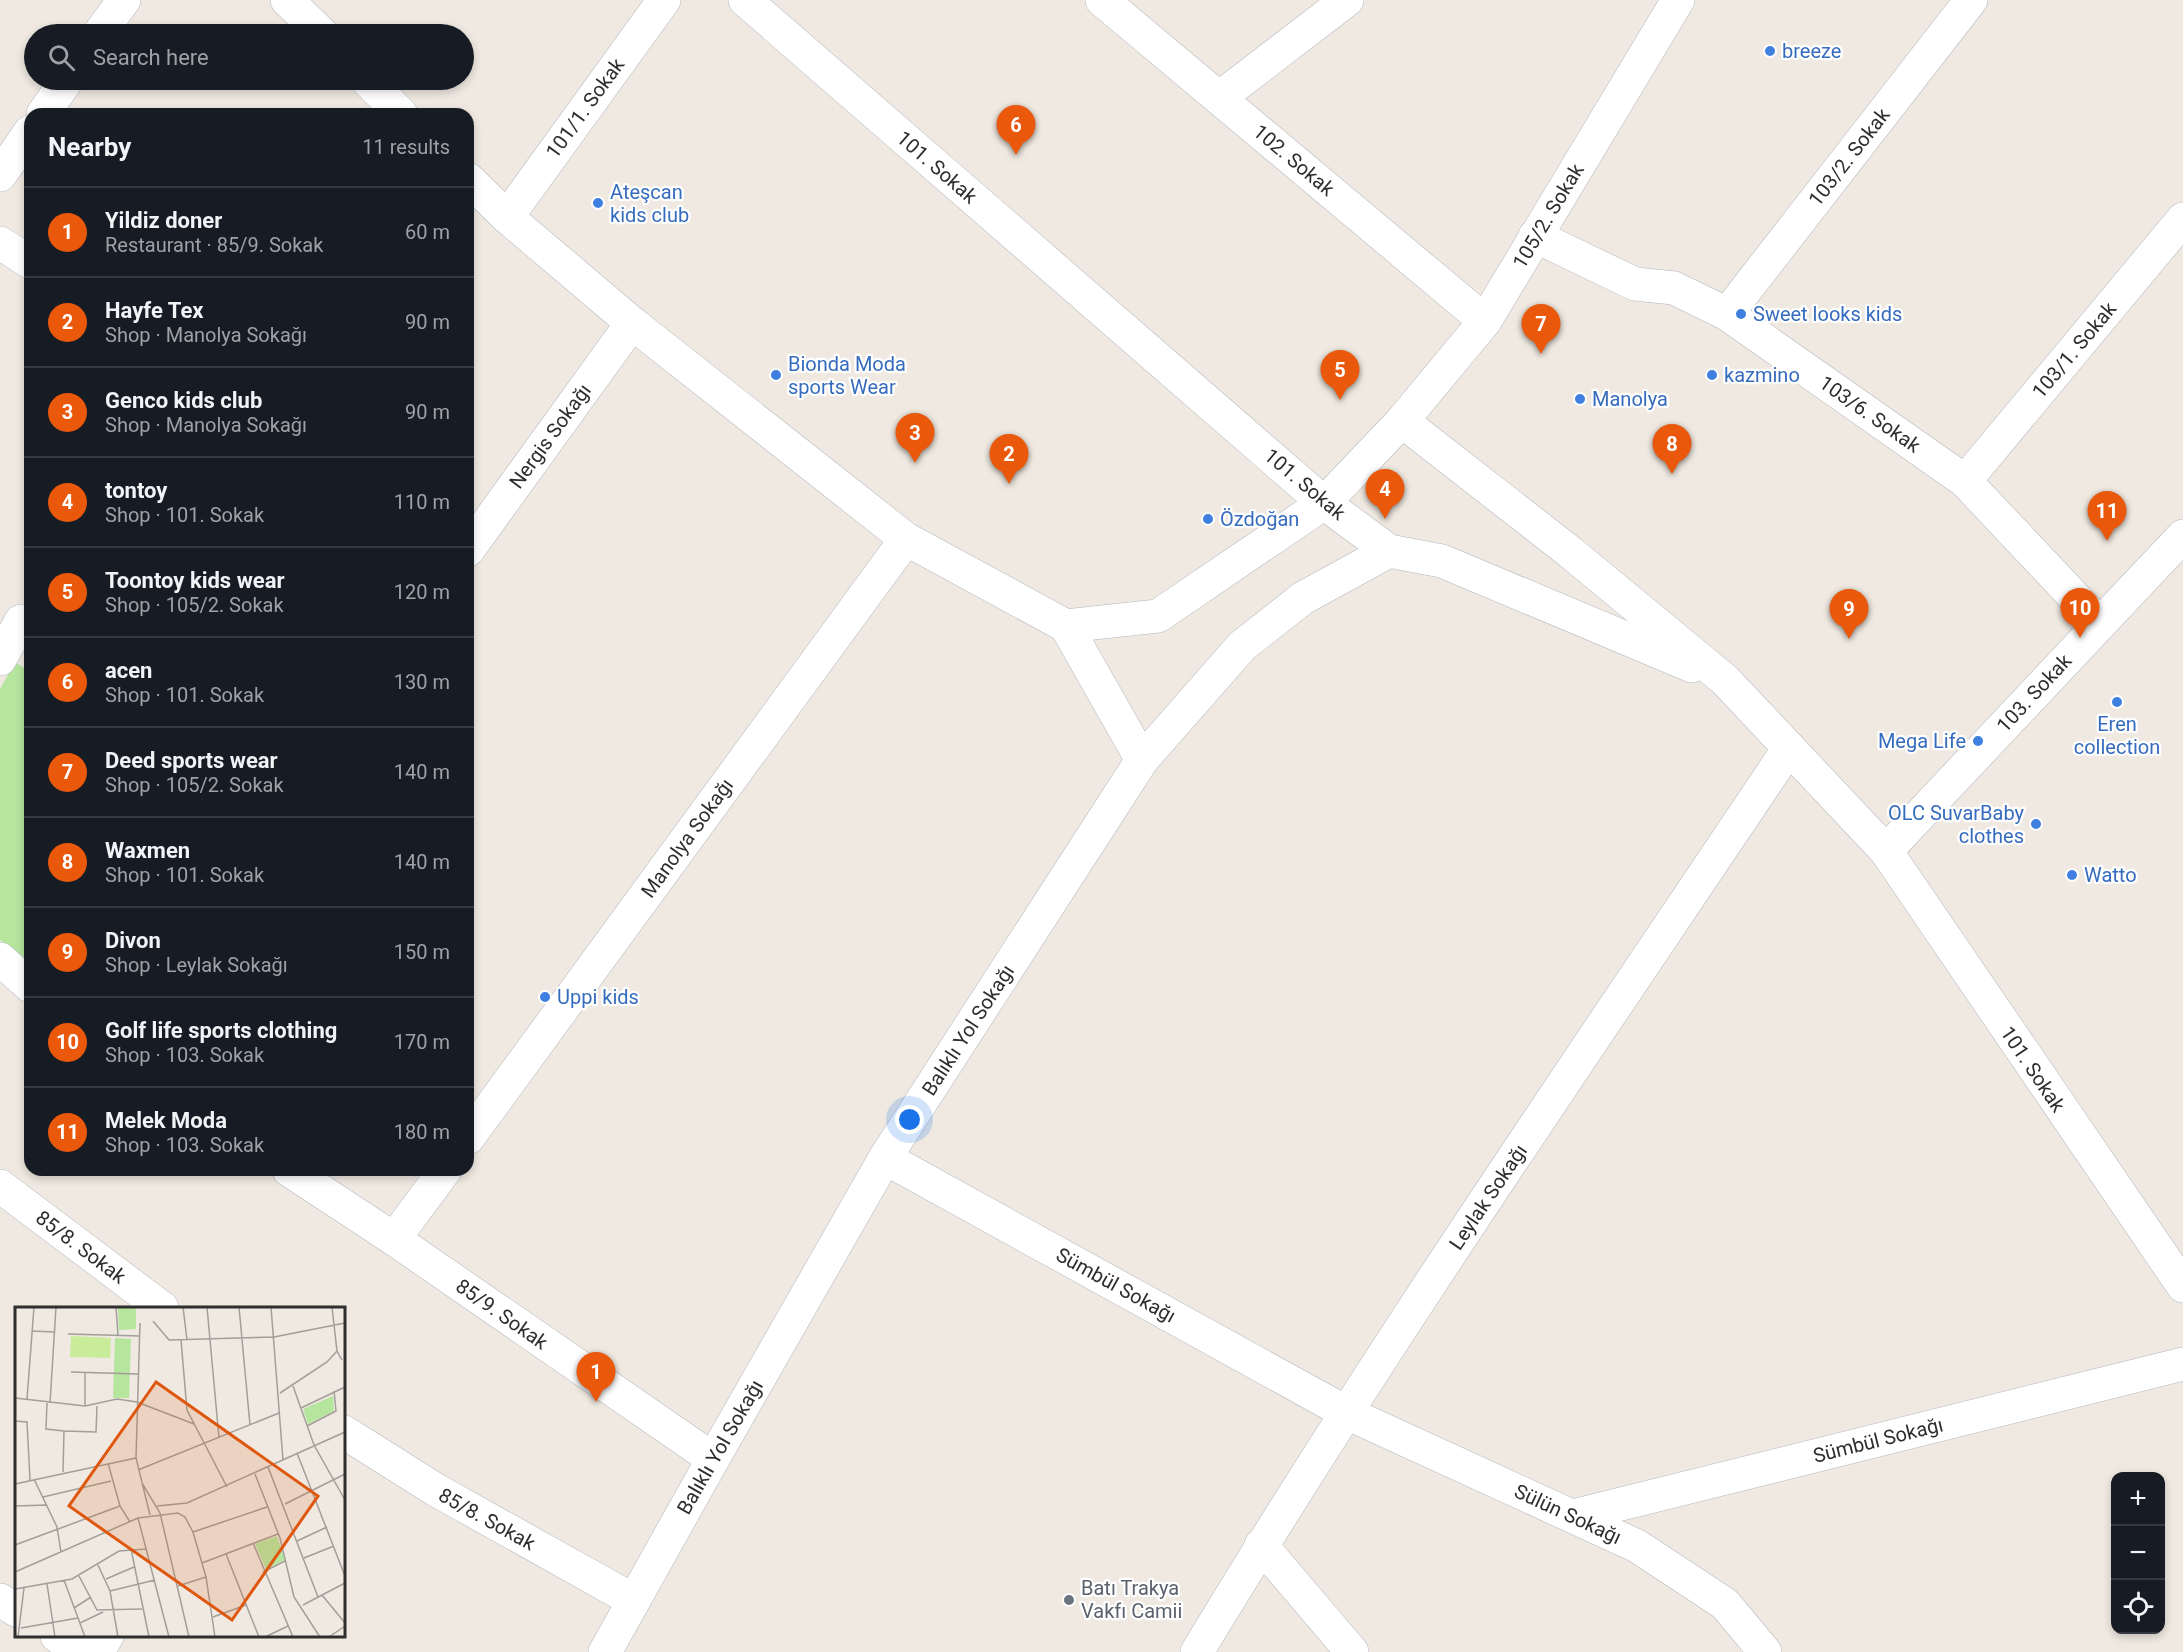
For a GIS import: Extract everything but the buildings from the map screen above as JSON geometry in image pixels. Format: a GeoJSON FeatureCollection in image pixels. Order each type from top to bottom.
{"type":"FeatureCollection","features":[{"type":"Feature","properties":{"kind":"street"},"geometry":{"type":"LineString","coordinates":[[106,24],[124,0]]}},
{"type":"Feature","properties":{"kind":"street"},"geometry":{"type":"LineString","coordinates":[[287,0],[312,24]]}},
{"type":"Feature","properties":{"kind":"street","name":"101/1. Sokak"},"geometry":{"type":"LineString","coordinates":[[507,217],[664,0]]}},
{"type":"Feature","properties":{"kind":"street","name":"101. Sokak"},"geometry":{"type":"LineString","coordinates":[[745,0],[1324,503],[1389,551],[1442,561],[1725,680],[1886,851],[2183,1286]]}},
{"type":"Feature","properties":{"kind":"street","name":"102. Sokak"},"geometry":{"type":"LineString","coordinates":[[1102,0],[1485,321]]}},
{"type":"Feature","properties":{"kind":"street"},"geometry":{"type":"LineString","coordinates":[[1219,98],[1347,0]]}},
{"type":"Feature","properties":{"kind":"street","name":"105/2. Sokak"},"geometry":{"type":"LineString","coordinates":[[1066,626],[1158,616],[1324,503],[1402,420],[1485,321],[1678,0]]}},
{"type":"Feature","properties":{"kind":"street","name":"103/2. Sokak"},"geometry":{"type":"LineString","coordinates":[[1727,314],[1971,0]]}},
{"type":"Feature","properties":{"kind":"street"},"geometry":{"type":"LineString","coordinates":[[47,108],[61,90]]}},
{"type":"Feature","properties":{"kind":"street"},"geometry":{"type":"LineString","coordinates":[[377,90],[396,108]]}},
{"type":"Feature","properties":{"kind":"street"},"geometry":{"type":"LineString","coordinates":[[0,175],[24,141]]}},
{"type":"Feature","properties":{"kind":"street"},"geometry":{"type":"LineString","coordinates":[[474,185],[507,217],[632,323],[906,539],[1066,626],[1142,760]]}},
{"type":"Feature","properties":{"kind":"street","name":"103/1. Sokak"},"geometry":{"type":"LineString","coordinates":[[1965,481],[2183,219]]}},
{"type":"Feature","properties":{"kind":"street","name":"103/6. Sokak"},"geometry":{"type":"LineString","coordinates":[[1535,236],[1635,284],[1674,288],[1727,314],[1965,481],[2099,623]]}},
{"type":"Feature","properties":{"kind":"street"},"geometry":{"type":"LineString","coordinates":[[0,243],[24,258]]}},
{"type":"Feature","properties":{"kind":"street","name":"Nergis Sokağı"},"geometry":{"type":"LineString","coordinates":[[474,539],[632,323]]}},
{"type":"Feature","properties":{"kind":"street"},"geometry":{"type":"LineString","coordinates":[[1402,420],[1570,552],[1725,680]]}},
{"type":"Feature","properties":{"kind":"street","name":"103. Sokak"},"geometry":{"type":"LineString","coordinates":[[1886,851],[2183,536]]}},
{"type":"Feature","properties":{"kind":"street","name":"Manolya Sokağı"},"geometry":{"type":"LineString","coordinates":[[474,1130],[906,539]]}},
{"type":"Feature","properties":{"kind":"street","name":"Balıklı Yol Sokağı"},"geometry":{"type":"LineString","coordinates":[[605,1652],[712,1459],[885,1158],[1142,760],[1242,646],[1303,598],[1389,551]]}},
{"type":"Feature","properties":{"kind":"street"},"geometry":{"type":"LineString","coordinates":[[0,659],[17,619]]}},
{"type":"Feature","properties":{"kind":"street","name":"Leylak Sokağı"},"geometry":{"type":"LineString","coordinates":[[1197,1652],[1262,1545],[1455,1247],[1789,748]]}},
{"type":"Feature","properties":{"kind":"street"},"geometry":{"type":"LineString","coordinates":[[0,959],[24,981]]}},
{"type":"Feature","properties":{"kind":"street","name":"Sümbül Sokağı"},"geometry":{"type":"LineString","coordinates":[[885,1158],[1347,1413]]}},
{"type":"Feature","properties":{"kind":"street","name":"85/9. Sokak"},"geometry":{"type":"LineString","coordinates":[[298,1176],[394,1239],[712,1459]]}},
{"type":"Feature","properties":{"kind":"street"},"geometry":{"type":"LineString","coordinates":[[394,1239],[441,1176]]}},
{"type":"Feature","properties":{"kind":"street","name":"85/8. Sokak"},"geometry":{"type":"LineString","coordinates":[[0,1186],[161,1307]]}},
{"type":"Feature","properties":{"kind":"street","name":"Sümbül Sokağı"},"geometry":{"type":"LineString","coordinates":[[1573,1516],[2183,1364]]}},
{"type":"Feature","properties":{"kind":"street","name":"Sülün Sokağı"},"geometry":{"type":"LineString","coordinates":[[1347,1413],[1637,1546],[1725,1604],[1765,1652]]}},
{"type":"Feature","properties":{"kind":"street","name":"85/8. Sokak"},"geometry":{"type":"LineString","coordinates":[[345,1433],[436,1490],[633,1600]]}},
{"type":"Feature","properties":{"kind":"street"},"geometry":{"type":"LineString","coordinates":[[1262,1545],[1352,1652]]}},
{"type":"Feature","properties":{"kind":"street"},"geometry":{"type":"LineString","coordinates":[[0,1600],[15,1609]]}},
{"type":"Feature","properties":{"kind":"street"},"geometry":{"type":"LineString","coordinates":[[60,1637],[83,1652]]}},
{"type":"Feature","properties":{"kind":"street"},"geometry":{"type":"LineString","coordinates":[[98,1652],[106,1637]]}},
{"type":"Feature","properties":{"kind":"green space"},"geometry":{"type":"Polygon","coordinates":[[[15,662],[24,668],[24,958],[0,940],[0,689],[15,662]]]}},
{"type":"Feature","properties":{"kind":"place","name":"breeze"},"geometry":{"type":"Point","coordinates":[1770,51]}},
{"type":"Feature","properties":{"kind":"place","name":"acen"},"geometry":{"type":"Point","coordinates":[1016,155]}},
{"type":"Feature","properties":{"kind":"place","name":"Ateşcan kids club"},"geometry":{"type":"Point","coordinates":[598,203]}},
{"type":"Feature","properties":{"kind":"place","name":"Sweet looks kids"},"geometry":{"type":"Point","coordinates":[1741,314]}},
{"type":"Feature","properties":{"kind":"place","name":"Deed sports wear"},"geometry":{"type":"Point","coordinates":[1541,354]}},
{"type":"Feature","properties":{"kind":"place","name":"Bionda Moda sports Wear"},"geometry":{"type":"Point","coordinates":[776,375]}},
{"type":"Feature","properties":{"kind":"place","name":"kazmino"},"geometry":{"type":"Point","coordinates":[1712,375]}},
{"type":"Feature","properties":{"kind":"place","name":"Manolya"},"geometry":{"type":"Point","coordinates":[1580,399]}},
{"type":"Feature","properties":{"kind":"place","name":"Toontoy kids wear"},"geometry":{"type":"Point","coordinates":[1340,400]}},
{"type":"Feature","properties":{"kind":"place","name":"Genco kids club"},"geometry":{"type":"Point","coordinates":[915,463]}},
{"type":"Feature","properties":{"kind":"place","name":"Waxmen"},"geometry":{"type":"Point","coordinates":[1672,474]}},
{"type":"Feature","properties":{"kind":"place","name":"Hayfe Tex"},"geometry":{"type":"Point","coordinates":[1009,484]}},
{"type":"Feature","properties":{"kind":"place","name":"Özdoğan"},"geometry":{"type":"Point","coordinates":[1208,519]}},
{"type":"Feature","properties":{"kind":"place","name":"tontoy"},"geometry":{"type":"Point","coordinates":[1385,519]}},
{"type":"Feature","properties":{"kind":"place","name":"Melek Moda"},"geometry":{"type":"Point","coordinates":[2107,541]}},
{"type":"Feature","properties":{"kind":"place","name":"Golf life sports clothing"},"geometry":{"type":"Point","coordinates":[2080,638]}},
{"type":"Feature","properties":{"kind":"place","name":"Divon"},"geometry":{"type":"Point","coordinates":[1849,639]}},
{"type":"Feature","properties":{"kind":"place","name":"Eren collection"},"geometry":{"type":"Point","coordinates":[2117,702]}},
{"type":"Feature","properties":{"kind":"place","name":"Mega Life"},"geometry":{"type":"Point","coordinates":[1978,741]}},
{"type":"Feature","properties":{"kind":"place","name":"OLC SuvarBaby clothes"},"geometry":{"type":"Point","coordinates":[2036,824]}},
{"type":"Feature","properties":{"kind":"place","name":"Watto"},"geometry":{"type":"Point","coordinates":[2072,875]}},
{"type":"Feature","properties":{"kind":"place","name":"Uppi kids"},"geometry":{"type":"Point","coordinates":[545,997]}},
{"type":"Feature","properties":{"kind":"place","name":"Yildiz doner"},"geometry":{"type":"Point","coordinates":[596,1402]}},
{"type":"Feature","properties":{"kind":"place","name":"Batı Trakya Vakfı Camii"},"geometry":{"type":"Point","coordinates":[1069,1600]}}]}
